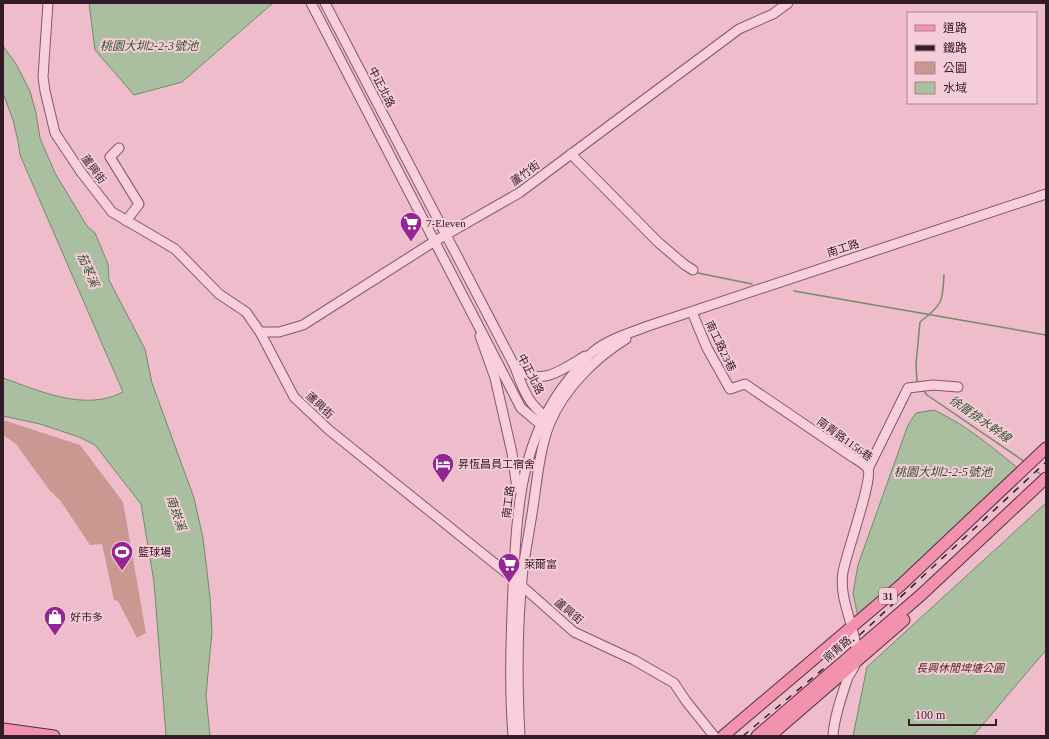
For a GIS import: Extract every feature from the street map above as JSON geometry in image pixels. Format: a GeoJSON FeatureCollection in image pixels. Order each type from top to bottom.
{"type":"FeatureCollection","features":[{"type":"Feature","properties":{"kind":"main road","name":"31"},"geometry":{"type":"LineString","coordinates":[[723,736],[854,630],[947,540],[1046,448]]}},
{"type":"Feature","properties":{"kind":"main road","name":"南青路"},"geometry":{"type":"LineString","coordinates":[[734,736],[937,559],[1046,458]]}},
{"type":"Feature","properties":{"kind":"main road","name":"南青路"},"geometry":{"type":"LineString","coordinates":[[757,736],[936,582],[1046,478]]}},
{"type":"Feature","properties":{"kind":"main road","name":"31"},"geometry":{"type":"LineString","coordinates":[[770,736],[856,663],[1046,488]]}},
{"type":"Feature","properties":{"kind":"main road","name":"南青路"},"geometry":{"type":"LineString","coordinates":[[937,559],[947,540]]}},
{"type":"Feature","properties":{"kind":"main road","name":"南青路"},"geometry":{"type":"LineString","coordinates":[[936,582],[962,566]]}},
{"type":"Feature","properties":{"kind":"main road"},"geometry":{"type":"LineString","coordinates":[[3,729],[54,736]]}},
{"type":"Feature","properties":{"kind":"street","name":"蘆興街"},"geometry":{"type":"LineString","coordinates":[[48,3],[43,77],[44,91],[55,133],[77,166],[112,212],[175,249],[219,294],[246,312],[260,332],[300,404],[329,430],[523,586],[574,632],[634,660],[674,683],[686,701],[714,736]]}},
{"type":"Feature","properties":{"kind":"street"},"geometry":{"type":"LineString","coordinates":[[311,3],[521,408],[545,422]]}},
{"type":"Feature","properties":{"kind":"street","name":"中正北路"},"geometry":{"type":"LineString","coordinates":[[325,3],[445,236],[515,367],[530,400],[545,422]]}},
{"type":"Feature","properties":{"kind":"street","name":"蘆竹街"},"geometry":{"type":"LineString","coordinates":[[260,332],[279,332],[303,325],[435,241],[519,193],[739,29],[773,14],[788,3]]}},
{"type":"Feature","properties":{"kind":"street"},"geometry":{"type":"LineString","coordinates":[[119,148],[110,156],[139,204],[126,221]]}},
{"type":"Feature","properties":{"kind":"street"},"geometry":{"type":"LineString","coordinates":[[571,154],[659,243],[693,270]]}},
{"type":"Feature","properties":{"kind":"street","name":"南工路"},"geometry":{"type":"LineString","coordinates":[[513,736],[510,646],[517,515],[526,464],[563,387],[592,352],[618,338],[648,326],[1046,194]]}},
{"type":"Feature","properties":{"kind":"street","name":"南工路23巷"},"geometry":{"type":"LineString","coordinates":[[692,312],[707,348],[730,390]]}},
{"type":"Feature","properties":{"kind":"street"},"geometry":{"type":"LineString","coordinates":[[473,316],[495,378],[509,437],[517,479],[517,515]]}},
{"type":"Feature","properties":{"kind":"street","name":"南工路"},"geometry":{"type":"LineString","coordinates":[[520,736],[518,688],[523,586],[526,552],[545,422],[558,409],[584,373],[603,356],[648,326]]}},
{"type":"Feature","properties":{"kind":"street"},"geometry":{"type":"LineString","coordinates":[[515,367],[531,376],[547,377],[558,373],[592,352]]}},
{"type":"Feature","properties":{"kind":"street","name":"南青路1156巷"},"geometry":{"type":"LineString","coordinates":[[730,390],[745,384],[868,469],[869,474],[865,497],[848,549],[843,573],[842,592],[854,630],[856,663]]}},
{"type":"Feature","properties":{"kind":"street"},"geometry":{"type":"LineString","coordinates":[[868,469],[908,388],[933,385],[958,387]]}},
{"type":"Feature","properties":{"kind":"street"},"geometry":{"type":"LineString","coordinates":[[833,736],[836,718],[856,663]]}},
{"type":"Feature","properties":{"kind":"green space"},"geometry":{"type":"Polygon","coordinates":[[[3,420],[80,445],[123,502],[146,633],[137,638],[118,601],[114,600],[102,544],[90,545],[60,500],[50,491],[16,444],[3,435],[3,420]]]}},
{"type":"Feature","properties":{"kind":"water","name":"桃園大圳2-2-3號池"},"geometry":{"type":"Polygon","coordinates":[[[89,3],[273,3],[182,82],[134,95],[95,50],[89,3]]]}},
{"type":"Feature","properties":{"kind":"water"},"geometry":{"type":"Polygon","coordinates":[[[3,46],[16,64],[30,91],[36,113],[40,138],[55,173],[87,226],[95,233],[108,264],[109,280],[145,349],[152,383],[194,498],[203,538],[210,597],[212,632],[206,695],[210,736],[166,736],[154,582],[141,504],[95,445],[79,437],[40,424],[3,416],[3,378],[47,393],[78,400],[108,398],[123,392],[20,155],[13,120],[3,93],[3,46]]]}},
{"type":"Feature","properties":{"kind":"water","name":"桃園大圳2-2-5號池"},"geometry":{"type":"Polygon","coordinates":[[[934,410],[968,429],[1019,469],[858,617],[853,593],[858,565],[908,425],[916,413],[934,410]]]}},
{"type":"Feature","properties":{"kind":"water","name":"長興休閒埤塘公園"},"geometry":{"type":"Polygon","coordinates":[[[1046,503],[1046,650],[973,736],[853,736],[867,667],[1046,503]]]}},
{"type":"Feature","properties":{"kind":"waterway"},"geometry":{"type":"LineString","coordinates":[[698,273],[752,284]]}},
{"type":"Feature","properties":{"kind":"waterway","name":"徐厝排水幹線"},"geometry":{"type":"LineString","coordinates":[[917,382],[916,364],[920,322],[933,311],[940,302],[943,291],[944,275]]}},
{"type":"Feature","properties":{"kind":"waterway"},"geometry":{"type":"LineString","coordinates":[[794,291],[1046,335]]}},
{"type":"Feature","properties":{"kind":"waterway","name":"徐厝排水幹線"},"geometry":{"type":"LineString","coordinates":[[924,391],[927,395],[1025,462]]}},
{"type":"Feature","properties":{"kind":"waterway","name":"徐厝排水幹線"},"geometry":{"type":"LineString","coordinates":[[1036,471],[1043,476]]}},
{"type":"Feature","properties":{"kind":"railway"},"geometry":{"type":"LineString","coordinates":[[743,736],[823,669],[1046,462]]}},
{"type":"Feature","properties":{"kind":"place","name":"7-Eleven"},"geometry":{"type":"Point","coordinates":[411,242]}},
{"type":"Feature","properties":{"kind":"place","name":"昇恆昌員工宿舍"},"geometry":{"type":"Point","coordinates":[443,484]}},
{"type":"Feature","properties":{"kind":"place","name":"籃球場"},"geometry":{"type":"Point","coordinates":[122,572]}},
{"type":"Feature","properties":{"kind":"place","name":"萊爾富"},"geometry":{"type":"Point","coordinates":[509,584]}},
{"type":"Feature","properties":{"kind":"place","name":"好市多"},"geometry":{"type":"Point","coordinates":[55,636]}},
{"type":"Feature","properties":{"kind":"water label","name":"茄苳溪"},"geometry":{"type":"Point","coordinates":[88,270]}},
{"type":"Feature","properties":{"kind":"water label","name":"南崁溪"},"geometry":{"type":"Point","coordinates":[176,513]}}]}
